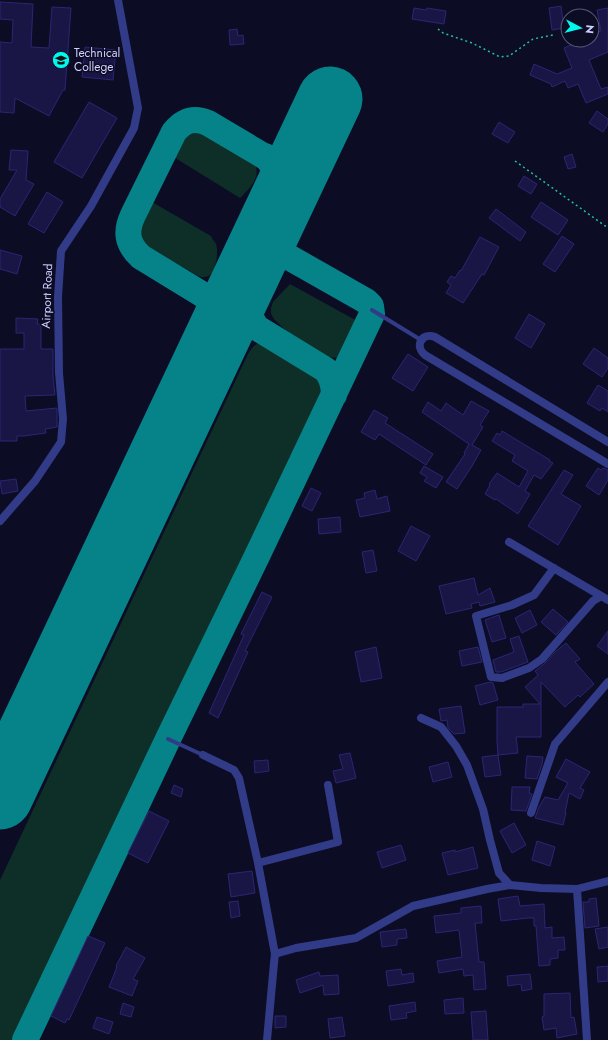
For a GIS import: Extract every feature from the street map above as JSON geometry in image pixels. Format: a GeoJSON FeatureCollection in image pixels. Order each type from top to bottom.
{"type":"FeatureCollection","features":[{"type":"Feature","properties":{"kind":"street","name":"Airport Road"},"geometry":{"type":"LineString","coordinates":[[0,521],[34,481],[62,442],[63,420],[59,373],[58,297],[61,251],[91,206],[134,128],[138,108],[118,0]]}},
{"type":"Feature","properties":{"kind":"street"},"geometry":{"type":"LineString","coordinates":[[608,442],[435,337],[426,336],[421,340],[420,350],[425,354],[608,464]]}},
{"type":"Feature","properties":{"kind":"street"},"geometry":{"type":"LineString","coordinates":[[509,542],[604,598]]}},
{"type":"Feature","properties":{"kind":"street"},"geometry":{"type":"LineString","coordinates":[[554,568],[534,595],[512,605],[476,616],[491,677],[502,678],[528,668],[542,659],[593,601],[604,598]]}},
{"type":"Feature","properties":{"kind":"street"},"geometry":{"type":"LineString","coordinates":[[531,813],[555,744],[608,682]]}},
{"type":"Feature","properties":{"kind":"street"},"geometry":{"type":"LineString","coordinates":[[421,718],[441,727],[456,746],[467,765],[483,809],[500,873],[510,885]]}},
{"type":"Feature","properties":{"kind":"street"},"geometry":{"type":"LineString","coordinates":[[203,756],[234,770],[239,778],[258,863],[275,954],[267,1040]]}},
{"type":"Feature","properties":{"kind":"street"},"geometry":{"type":"LineString","coordinates":[[258,863],[338,842],[328,785]]}},
{"type":"Feature","properties":{"kind":"street"},"geometry":{"type":"LineString","coordinates":[[275,954],[296,948],[356,938],[413,906],[487,889],[510,885],[577,889],[608,881]]}},
{"type":"Feature","properties":{"kind":"street"},"geometry":{"type":"LineString","coordinates":[[577,889],[587,1040]]}},
{"type":"Feature","properties":{"kind":"lane"},"geometry":{"type":"LineString","coordinates":[[372,310],[421,340]]}},
{"type":"Feature","properties":{"kind":"lane"},"geometry":{"type":"LineString","coordinates":[[168,739],[203,756]]}},
{"type":"Feature","properties":{"kind":"path"},"geometry":{"type":"LineString","coordinates":[[438,30],[472,43],[500,57],[509,56],[533,39],[553,35]]}},
{"type":"Feature","properties":{"kind":"path"},"geometry":{"type":"LineString","coordinates":[[515,161],[608,228]]}},
{"type":"Feature","properties":{"kind":"green space"},"geometry":{"type":"Polygon","coordinates":[[[198,128],[209,130],[249,156],[254,162],[257,173],[253,183],[240,198],[172,156],[185,134],[198,128]]]}},
{"type":"Feature","properties":{"kind":"green space"},"geometry":{"type":"Polygon","coordinates":[[[152,202],[211,236],[216,244],[217,258],[214,269],[209,276],[198,276],[147,246],[140,240],[140,225],[152,202]]]}},
{"type":"Feature","properties":{"kind":"green space"},"geometry":{"type":"Polygon","coordinates":[[[290,284],[359,322],[350,347],[345,355],[338,358],[324,357],[285,330],[274,319],[271,314],[273,302],[290,284]]]}},
{"type":"Feature","properties":{"kind":"green space"},"geometry":{"type":"Polygon","coordinates":[[[264,341],[268,342],[324,378],[326,383],[325,394],[20,1040],[0,1040],[0,880],[248,354],[254,346],[264,341]]]}},
{"type":"Feature","properties":{"kind":"building"},"geometry":{"type":"Polygon","coordinates":[[[0,2],[33,4],[31,47],[49,48],[52,7],[71,8],[65,90],[63,90],[49,116],[15,98],[14,113],[0,112],[0,42],[12,43],[13,20],[0,19],[0,2]]]}},
{"type":"Feature","properties":{"kind":"building"},"geometry":{"type":"Polygon","coordinates":[[[561,6],[560,29],[552,30],[549,8],[561,6]]]}},
{"type":"Feature","properties":{"kind":"building"},"geometry":{"type":"Polygon","coordinates":[[[414,8],[426,10],[427,8],[446,11],[444,24],[412,19],[414,8]]]}},
{"type":"Feature","properties":{"kind":"building"},"geometry":{"type":"Polygon","coordinates":[[[608,8],[608,52],[589,60],[601,89],[608,87],[608,94],[586,103],[578,84],[568,88],[565,81],[552,87],[551,84],[530,75],[534,64],[557,74],[572,68],[564,48],[600,48],[600,9],[608,8]]]}},
{"type":"Feature","properties":{"kind":"building"},"geometry":{"type":"Polygon","coordinates":[[[237,29],[238,36],[243,35],[244,44],[230,45],[229,30],[237,29]]]}},
{"type":"Feature","properties":{"kind":"building"},"geometry":{"type":"Polygon","coordinates":[[[85,47],[116,50],[113,80],[82,77],[85,47]]]}},
{"type":"Feature","properties":{"kind":"building"},"geometry":{"type":"Polygon","coordinates":[[[89,102],[117,118],[82,178],[54,162],[89,102]]]}},
{"type":"Feature","properties":{"kind":"building"},"geometry":{"type":"Polygon","coordinates":[[[597,111],[608,119],[608,124],[603,132],[589,123],[597,111]]]}},
{"type":"Feature","properties":{"kind":"building"},"geometry":{"type":"Polygon","coordinates":[[[499,122],[515,132],[508,143],[492,134],[499,122]]]}},
{"type":"Feature","properties":{"kind":"building"},"geometry":{"type":"Polygon","coordinates":[[[11,150],[28,151],[26,180],[34,184],[15,216],[0,207],[0,199],[17,170],[9,170],[11,150]]]}},
{"type":"Feature","properties":{"kind":"building"},"geometry":{"type":"Polygon","coordinates":[[[572,154],[576,167],[568,169],[564,157],[572,154]]]}},
{"type":"Feature","properties":{"kind":"building"},"geometry":{"type":"Polygon","coordinates":[[[524,176],[537,184],[531,194],[518,186],[524,176]]]}},
{"type":"Feature","properties":{"kind":"building"},"geometry":{"type":"Polygon","coordinates":[[[47,192],[63,202],[44,233],[28,224],[47,192]]]}},
{"type":"Feature","properties":{"kind":"building"},"geometry":{"type":"Polygon","coordinates":[[[541,202],[568,220],[558,235],[531,217],[541,202]]]}},
{"type":"Feature","properties":{"kind":"building"},"geometry":{"type":"Polygon","coordinates":[[[496,209],[526,232],[520,241],[489,218],[496,209]]]}},
{"type":"Feature","properties":{"kind":"building"},"geometry":{"type":"Polygon","coordinates":[[[562,236],[574,244],[555,272],[543,264],[562,236]]]}},
{"type":"Feature","properties":{"kind":"building"},"geometry":{"type":"Polygon","coordinates":[[[480,237],[499,247],[484,275],[482,274],[463,303],[446,293],[451,285],[447,282],[451,276],[455,278],[460,270],[461,271],[480,237]]]}},
{"type":"Feature","properties":{"kind":"building"},"geometry":{"type":"Polygon","coordinates":[[[0,250],[22,256],[17,274],[0,269],[0,250]]]}},
{"type":"Feature","properties":{"kind":"building"},"geometry":{"type":"Polygon","coordinates":[[[529,314],[545,324],[531,348],[515,338],[529,314]]]}},
{"type":"Feature","properties":{"kind":"building"},"geometry":{"type":"Polygon","coordinates":[[[16,318],[38,319],[37,324],[41,324],[41,349],[53,349],[55,395],[25,396],[26,411],[57,408],[57,427],[45,429],[46,433],[17,436],[17,441],[0,441],[0,349],[24,349],[24,333],[16,333],[16,318]]]}},
{"type":"Feature","properties":{"kind":"building"},"geometry":{"type":"Polygon","coordinates":[[[594,348],[608,358],[608,368],[602,377],[583,364],[594,348]]]}},
{"type":"Feature","properties":{"kind":"building"},"geometry":{"type":"Polygon","coordinates":[[[408,354],[428,367],[413,391],[392,378],[408,354]]]}},
{"type":"Feature","properties":{"kind":"building"},"geometry":{"type":"Polygon","coordinates":[[[598,385],[608,391],[608,412],[602,408],[600,411],[587,403],[598,385]]]}},
{"type":"Feature","properties":{"kind":"building"},"geometry":{"type":"Polygon","coordinates":[[[471,401],[489,411],[480,425],[483,427],[472,445],[481,450],[457,489],[446,482],[465,454],[464,453],[469,444],[422,412],[428,402],[441,411],[446,403],[463,415],[471,401]]]}},
{"type":"Feature","properties":{"kind":"building"},"geometry":{"type":"Polygon","coordinates":[[[374,410],[388,418],[385,423],[433,454],[426,465],[379,434],[375,440],[361,432],[374,410]]]}},
{"type":"Feature","properties":{"kind":"building"},"geometry":{"type":"Polygon","coordinates":[[[502,431],[553,463],[541,479],[534,475],[525,491],[530,494],[518,514],[496,499],[495,500],[485,494],[490,485],[489,484],[497,473],[519,487],[528,471],[512,461],[515,455],[492,441],[497,433],[500,435],[502,431]]]}},
{"type":"Feature","properties":{"kind":"building"},"geometry":{"type":"Polygon","coordinates":[[[424,466],[443,477],[436,488],[424,481],[427,477],[420,473],[424,466]]]}},
{"type":"Feature","properties":{"kind":"building"},"geometry":{"type":"Polygon","coordinates":[[[598,468],[601,470],[603,468],[608,470],[608,480],[599,495],[586,486],[598,468]]]}},
{"type":"Feature","properties":{"kind":"building"},"geometry":{"type":"Polygon","coordinates":[[[564,470],[573,475],[561,494],[581,506],[558,545],[528,526],[564,470]]]}},
{"type":"Feature","properties":{"kind":"building"},"geometry":{"type":"Polygon","coordinates":[[[16,479],[18,491],[2,494],[0,481],[16,479]]]}},
{"type":"Feature","properties":{"kind":"building"},"geometry":{"type":"Polygon","coordinates":[[[311,488],[321,493],[312,511],[302,506],[311,488]]]}},
{"type":"Feature","properties":{"kind":"building"},"geometry":{"type":"Polygon","coordinates":[[[375,490],[377,499],[387,496],[390,511],[360,517],[356,500],[365,498],[364,493],[375,490]]]}},
{"type":"Feature","properties":{"kind":"building"},"geometry":{"type":"Polygon","coordinates":[[[340,517],[341,532],[319,534],[318,519],[340,517]]]}},
{"type":"Feature","properties":{"kind":"building"},"geometry":{"type":"Polygon","coordinates":[[[411,526],[430,536],[416,561],[398,551],[411,526]]]}},
{"type":"Feature","properties":{"kind":"building"},"geometry":{"type":"Polygon","coordinates":[[[373,550],[377,571],[366,573],[362,552],[373,550]]]}},
{"type":"Feature","properties":{"kind":"building"},"geometry":{"type":"Polygon","coordinates":[[[474,578],[478,595],[490,588],[495,602],[480,606],[479,602],[471,604],[472,608],[446,614],[439,586],[474,578]]]}},
{"type":"Feature","properties":{"kind":"building"},"geometry":{"type":"Polygon","coordinates":[[[262,592],[272,597],[245,651],[248,652],[218,718],[209,713],[244,635],[241,634],[262,592]]]}},
{"type":"Feature","properties":{"kind":"building"},"geometry":{"type":"Polygon","coordinates":[[[553,609],[568,622],[556,635],[541,622],[553,609]]]}},
{"type":"Feature","properties":{"kind":"building"},"geometry":{"type":"Polygon","coordinates":[[[530,610],[537,625],[522,633],[515,618],[530,610]]]}},
{"type":"Feature","properties":{"kind":"building"},"geometry":{"type":"Polygon","coordinates":[[[499,615],[506,638],[492,642],[485,620],[499,615]]]}},
{"type":"Feature","properties":{"kind":"building"},"geometry":{"type":"Polygon","coordinates":[[[608,631],[608,654],[597,646],[608,631]]]}},
{"type":"Feature","properties":{"kind":"building"},"geometry":{"type":"Polygon","coordinates":[[[519,636],[528,662],[501,672],[496,672],[493,660],[514,652],[510,639],[519,636]]]}},
{"type":"Feature","properties":{"kind":"building"},"geometry":{"type":"Polygon","coordinates":[[[566,643],[580,659],[575,662],[594,684],[580,697],[578,695],[565,707],[541,682],[541,737],[516,737],[518,753],[498,755],[497,707],[523,707],[523,704],[540,704],[525,687],[538,675],[535,671],[566,643]]]}},
{"type":"Feature","properties":{"kind":"building"},"geometry":{"type":"Polygon","coordinates":[[[376,647],[382,678],[361,682],[355,652],[376,647]]]}},
{"type":"Feature","properties":{"kind":"building"},"geometry":{"type":"Polygon","coordinates":[[[478,647],[482,662],[462,666],[459,651],[478,647]]]}},
{"type":"Feature","properties":{"kind":"building"},"geometry":{"type":"Polygon","coordinates":[[[490,682],[493,683],[498,700],[480,705],[475,686],[490,682]]]}},
{"type":"Feature","properties":{"kind":"building"},"geometry":{"type":"Polygon","coordinates":[[[461,706],[465,733],[454,734],[448,728],[447,720],[441,721],[439,709],[461,706]]]}},
{"type":"Feature","properties":{"kind":"building"},"geometry":{"type":"Polygon","coordinates":[[[350,753],[356,778],[336,783],[333,771],[343,769],[339,755],[350,753]]]}},
{"type":"Feature","properties":{"kind":"building"},"geometry":{"type":"Polygon","coordinates":[[[498,755],[501,775],[485,777],[482,757],[498,755]]]}},
{"type":"Feature","properties":{"kind":"building"},"geometry":{"type":"Polygon","coordinates":[[[527,756],[543,757],[537,779],[525,778],[527,756]]]}},
{"type":"Feature","properties":{"kind":"building"},"geometry":{"type":"Polygon","coordinates":[[[566,759],[590,772],[580,788],[584,790],[580,799],[569,793],[563,825],[535,818],[545,797],[558,800],[568,783],[556,777],[566,759]]]}},
{"type":"Feature","properties":{"kind":"building"},"geometry":{"type":"Polygon","coordinates":[[[268,760],[269,771],[255,773],[254,761],[268,760]]]}},
{"type":"Feature","properties":{"kind":"building"},"geometry":{"type":"Polygon","coordinates":[[[448,762],[452,777],[433,782],[429,767],[448,762]]]}},
{"type":"Feature","properties":{"kind":"building"},"geometry":{"type":"Polygon","coordinates":[[[174,785],[183,789],[181,797],[171,793],[174,785]]]}},
{"type":"Feature","properties":{"kind":"building"},"geometry":{"type":"Polygon","coordinates":[[[512,787],[530,787],[529,793],[532,794],[526,811],[511,810],[512,787]]]}},
{"type":"Feature","properties":{"kind":"building"},"geometry":{"type":"Polygon","coordinates":[[[149,811],[169,821],[148,863],[128,853],[149,811]]]}},
{"type":"Feature","properties":{"kind":"building"},"geometry":{"type":"Polygon","coordinates":[[[514,823],[526,845],[512,853],[500,831],[514,823]]]}},
{"type":"Feature","properties":{"kind":"building"},"geometry":{"type":"Polygon","coordinates":[[[537,841],[555,847],[550,866],[532,860],[537,841]]]}},
{"type":"Feature","properties":{"kind":"building"},"geometry":{"type":"Polygon","coordinates":[[[401,845],[406,860],[382,868],[377,852],[401,845]]]}},
{"type":"Feature","properties":{"kind":"building"},"geometry":{"type":"Polygon","coordinates":[[[473,847],[478,868],[448,875],[442,853],[455,850],[455,852],[473,847]]]}},
{"type":"Feature","properties":{"kind":"building"},"geometry":{"type":"Polygon","coordinates":[[[252,871],[255,893],[231,897],[228,874],[252,871]]]}},
{"type":"Feature","properties":{"kind":"building"},"geometry":{"type":"Polygon","coordinates":[[[518,896],[520,906],[544,904],[545,928],[552,927],[552,938],[564,937],[565,950],[558,950],[558,958],[550,959],[550,965],[539,966],[534,918],[501,921],[498,899],[518,896]]]}},
{"type":"Feature","properties":{"kind":"building"},"geometry":{"type":"Polygon","coordinates":[[[596,898],[599,926],[585,928],[583,902],[589,902],[589,899],[596,898]]]}},
{"type":"Feature","properties":{"kind":"building"},"geometry":{"type":"Polygon","coordinates":[[[238,901],[240,916],[231,918],[229,902],[238,901]]]}},
{"type":"Feature","properties":{"kind":"building"},"geometry":{"type":"Polygon","coordinates":[[[481,906],[482,923],[475,923],[479,962],[484,962],[486,989],[474,990],[473,975],[464,976],[463,969],[439,973],[437,961],[462,957],[459,930],[436,933],[434,916],[461,913],[461,908],[481,906]]]}},
{"type":"Feature","properties":{"kind":"building"},"geometry":{"type":"Polygon","coordinates":[[[608,927],[608,947],[599,949],[595,929],[608,927]]]}},
{"type":"Feature","properties":{"kind":"building"},"geometry":{"type":"Polygon","coordinates":[[[406,929],[407,938],[397,939],[397,945],[382,947],[380,932],[406,929]]]}},
{"type":"Feature","properties":{"kind":"building"},"geometry":{"type":"Polygon","coordinates":[[[88,936],[105,943],[69,1020],[67,1019],[65,1023],[51,1016],[88,936]]]}},
{"type":"Feature","properties":{"kind":"building"},"geometry":{"type":"Polygon","coordinates":[[[126,947],[145,958],[133,979],[138,981],[132,996],[109,987],[117,967],[116,966],[126,947]]]}},
{"type":"Feature","properties":{"kind":"building"},"geometry":{"type":"Polygon","coordinates":[[[608,966],[608,981],[598,982],[597,967],[608,966]]]}},
{"type":"Feature","properties":{"kind":"building"},"geometry":{"type":"Polygon","coordinates":[[[401,969],[402,975],[413,973],[414,982],[388,986],[386,971],[401,969]]]}},
{"type":"Feature","properties":{"kind":"building"},"geometry":{"type":"Polygon","coordinates":[[[319,972],[320,976],[338,975],[339,994],[324,995],[323,985],[300,993],[296,980],[319,972]]]}},
{"type":"Feature","properties":{"kind":"building"},"geometry":{"type":"Polygon","coordinates":[[[530,974],[532,989],[522,991],[521,984],[508,986],[507,976],[530,974]]]}},
{"type":"Feature","properties":{"kind":"building"},"geometry":{"type":"Polygon","coordinates":[[[570,993],[571,1018],[574,1017],[577,1034],[557,1038],[556,1028],[544,1030],[542,1017],[544,1016],[544,994],[570,993]]]}},
{"type":"Feature","properties":{"kind":"building"},"geometry":{"type":"Polygon","coordinates":[[[463,998],[464,1013],[445,1014],[444,1000],[463,998]]]}},
{"type":"Feature","properties":{"kind":"building"},"geometry":{"type":"Polygon","coordinates":[[[415,1002],[416,1011],[406,1013],[407,1018],[391,1020],[389,1006],[415,1002]]]}},
{"type":"Feature","properties":{"kind":"building"},"geometry":{"type":"Polygon","coordinates":[[[123,1003],[134,1007],[131,1017],[120,1014],[123,1003]]]}},
{"type":"Feature","properties":{"kind":"building"},"geometry":{"type":"Polygon","coordinates":[[[486,1011],[488,1040],[473,1040],[471,1012],[486,1011]]]}},
{"type":"Feature","properties":{"kind":"building"},"geometry":{"type":"Polygon","coordinates":[[[275,1016],[286,1016],[286,1027],[275,1028],[275,1016]]]}},
{"type":"Feature","properties":{"kind":"building"},"geometry":{"type":"Polygon","coordinates":[[[97,1017],[113,1022],[109,1034],[93,1028],[97,1017]]]}},
{"type":"Feature","properties":{"kind":"building"},"geometry":{"type":"Polygon","coordinates":[[[342,1017],[345,1036],[330,1038],[328,1019],[342,1017]]]}},
{"type":"Feature","properties":{"kind":"taxiway"},"geometry":{"type":"LineString","coordinates":[[294,174],[208,123],[198,120],[185,122],[174,132],[130,221],[128,232],[129,238],[136,252],[141,257],[326,370],[330,376],[334,388],[334,395]]}},
{"type":"Feature","properties":{"kind":"taxiway"},"geometry":{"type":"LineString","coordinates":[[265,156],[273,166],[278,177],[279,188],[277,212]]}},
{"type":"Feature","properties":{"kind":"taxiway"},"geometry":{"type":"LineString","coordinates":[[25,1040],[372,314],[371,306],[366,301],[262,242]]}},
{"type":"Feature","properties":{"kind":"taxiway"},"geometry":{"type":"LineString","coordinates":[[205,296],[225,294],[242,285],[246,307],[256,327]]}},
{"type":"Feature","properties":{"kind":"taxiway"},"geometry":{"type":"LineString","coordinates":[[205,296],[215,317],[216,340]]}},
{"type":"Feature","properties":{"kind":"runway"},"geometry":{"type":"LineString","coordinates":[[0,797],[330,99]]}},
{"type":"Feature","properties":{"kind":"place","name":"Technical College"},"geometry":{"type":"Point","coordinates":[61,60]}}]}
